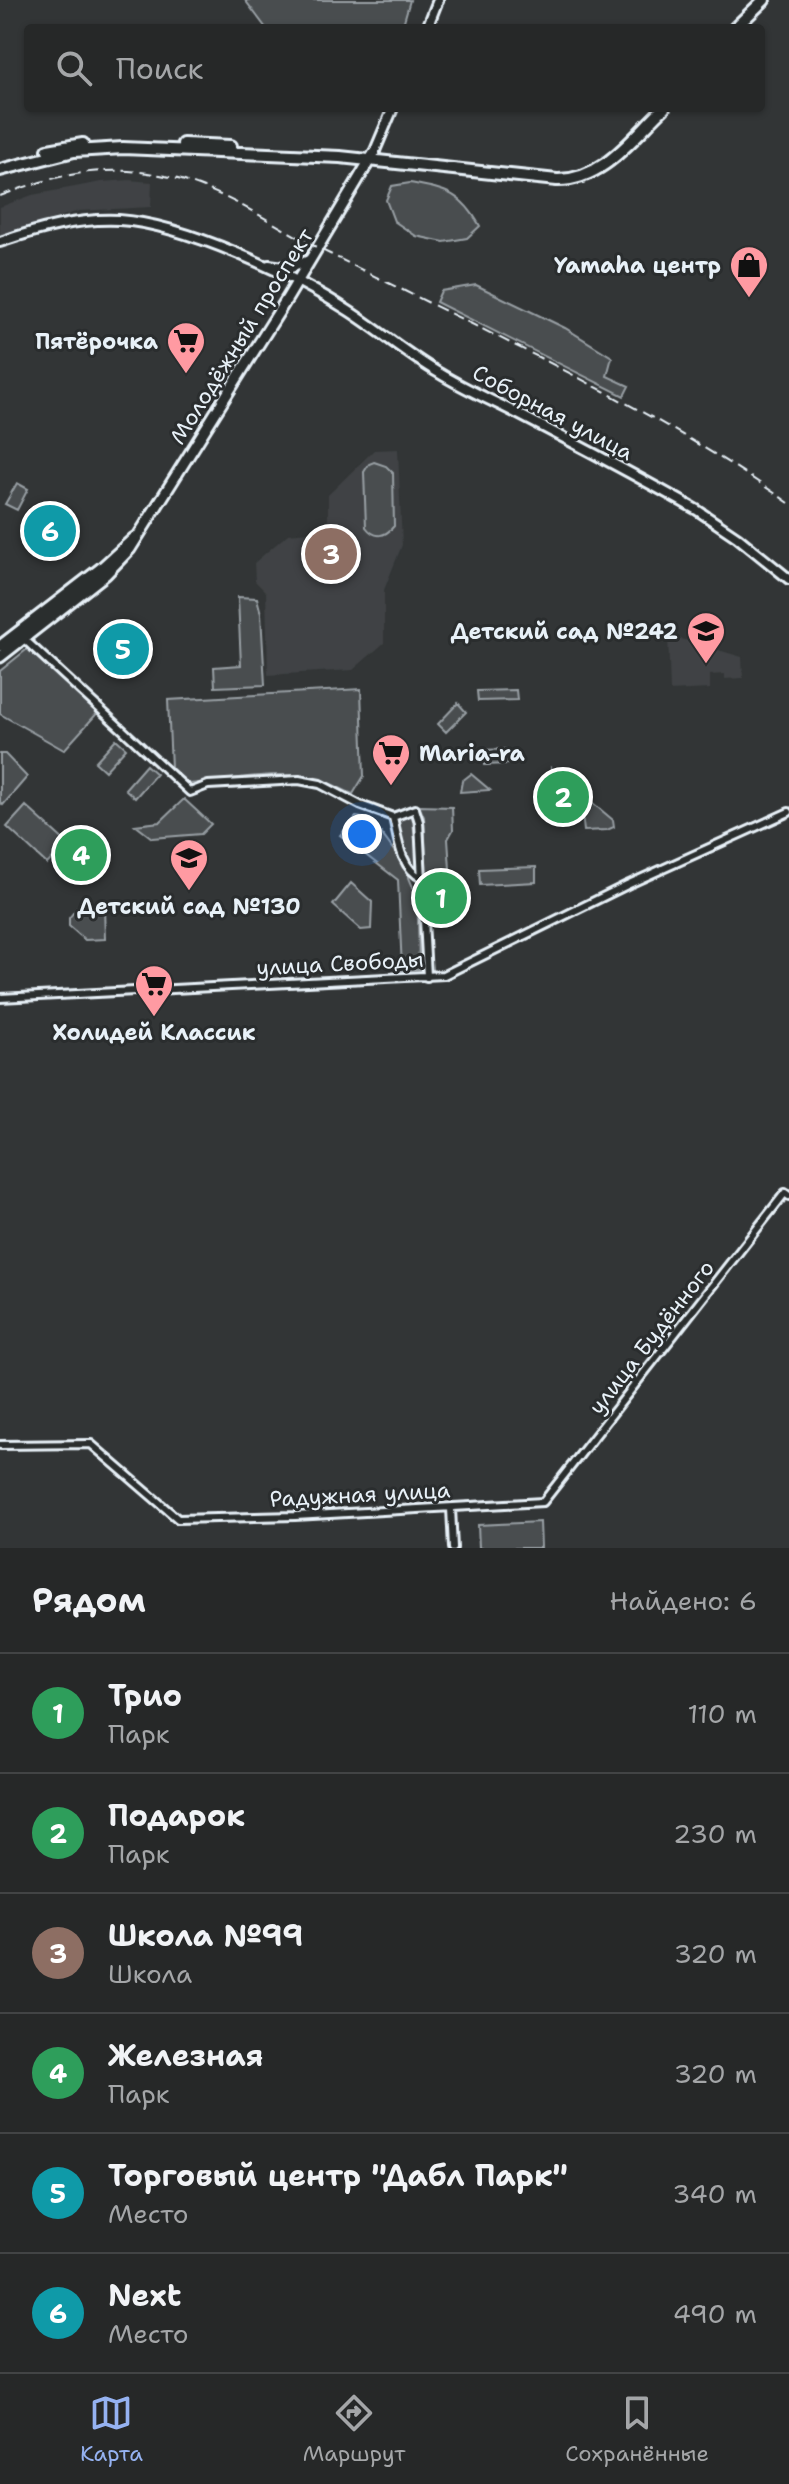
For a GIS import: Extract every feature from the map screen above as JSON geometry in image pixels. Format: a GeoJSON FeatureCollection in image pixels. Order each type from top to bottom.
{"type":"FeatureCollection","features":[{"type":"Feature","properties":{"kind":"main road"},"geometry":{"type":"LineString","coordinates":[[739,24],[764,0]]}},
{"type":"Feature","properties":{"kind":"main road"},"geometry":{"type":"LineString","coordinates":[[747,24],[772,0]]}},
{"type":"Feature","properties":{"kind":"main road"},"geometry":{"type":"LineString","coordinates":[[0,164],[71,145],[102,142],[373,156],[563,175],[580,172],[603,160],[651,112]]}},
{"type":"Feature","properties":{"kind":"main road"},"geometry":{"type":"LineString","coordinates":[[0,170],[74,151],[123,148],[373,156],[557,180],[574,179],[601,168],[660,112]]}},
{"type":"Feature","properties":{"kind":"main road","name":"Молодёжный проспект"},"geometry":{"type":"LineString","coordinates":[[0,657],[106,574],[130,549],[373,156]]}},
{"type":"Feature","properties":{"kind":"main road","name":"Молодёжный проспект"},"geometry":{"type":"LineString","coordinates":[[0,646],[101,568],[136,536]]}},
{"type":"Feature","properties":{"kind":"street"},"geometry":{"type":"LineString","coordinates":[[429,24],[438,0]]}},
{"type":"Feature","properties":{"kind":"street"},"geometry":{"type":"LineString","coordinates":[[373,156],[391,112]]}},
{"type":"Feature","properties":{"kind":"street"},"geometry":{"type":"LineString","coordinates":[[0,242],[39,229],[118,220],[184,234],[253,262],[291,268],[310,260]]}},
{"type":"Feature","properties":{"kind":"street","name":"Соборная улица"},"geometry":{"type":"LineString","coordinates":[[253,262],[351,312],[440,374],[697,510],[737,537],[789,579]]}},
{"type":"Feature","properties":{"kind":"street"},"geometry":{"type":"LineString","coordinates":[[23,638],[190,792],[208,785],[299,780],[320,784],[360,805],[393,817],[415,809],[419,822],[427,977]]}},
{"type":"Feature","properties":{"kind":"street","name":"улица Свободы"},"geometry":{"type":"LineString","coordinates":[[0,998],[444,975],[627,885],[789,812]]}},
{"type":"Feature","properties":{"kind":"street"},"geometry":{"type":"LineString","coordinates":[[393,817],[406,865],[411,873],[422,878]]}},
{"type":"Feature","properties":{"kind":"street","name":"улица Будённого"},"geometry":{"type":"LineString","coordinates":[[543,1502],[787,1195]]}},
{"type":"Feature","properties":{"kind":"street","name":"Радужная улица"},"geometry":{"type":"LineString","coordinates":[[0,1445],[91,1444],[178,1519],[543,1502]]}},
{"type":"Feature","properties":{"kind":"street"},"geometry":{"type":"LineString","coordinates":[[451,1508],[453,1548]]}},
{"type":"Feature","properties":{"kind":"shaded area"},"geometry":{"type":"Polygon","coordinates":[[[245,0],[410,0],[403,24],[263,24],[245,0]]]}},
{"type":"Feature","properties":{"kind":"shaded area"},"geometry":{"type":"Polygon","coordinates":[[[129,180],[152,182],[151,207],[79,211],[0,235],[0,207],[32,195],[129,180]]]}},
{"type":"Feature","properties":{"kind":"shaded area"},"geometry":{"type":"Polygon","coordinates":[[[410,183],[451,194],[466,206],[480,226],[467,238],[444,242],[416,236],[394,221],[386,200],[392,186],[410,183]]]}},
{"type":"Feature","properties":{"kind":"shaded area"},"geometry":{"type":"Polygon","coordinates":[[[476,285],[565,328],[612,357],[607,376],[629,386],[624,396],[436,302],[441,291],[476,285]]]}},
{"type":"Feature","properties":{"kind":"shaded area"},"geometry":{"type":"Polygon","coordinates":[[[398,449],[402,545],[384,590],[384,643],[353,670],[268,675],[266,592],[255,581],[254,563],[288,534],[328,530],[328,495],[374,450],[398,449]]]}},
{"type":"Feature","properties":{"kind":"shaded area"},"geometry":{"type":"Polygon","coordinates":[[[374,462],[386,466],[393,473],[394,526],[380,535],[366,527],[364,472],[374,462]]]}},
{"type":"Feature","properties":{"kind":"shaded area"},"geometry":{"type":"Polygon","coordinates":[[[17,483],[28,489],[17,510],[5,504],[17,483]]]}},
{"type":"Feature","properties":{"kind":"shaded area"},"geometry":{"type":"Polygon","coordinates":[[[238,597],[257,598],[261,614],[265,685],[215,687],[214,667],[241,665],[238,597]]]}},
{"type":"Feature","properties":{"kind":"shaded area","name":"Детский сад №242"},"geometry":{"type":"Polygon","coordinates":[[[668,635],[742,657],[743,678],[725,679],[725,674],[710,675],[710,689],[670,691],[668,635]]]}},
{"type":"Feature","properties":{"kind":"shaded area"},"geometry":{"type":"Polygon","coordinates":[[[31,646],[101,709],[64,750],[0,714],[0,671],[31,646]]]}},
{"type":"Feature","properties":{"kind":"shaded area"},"geometry":{"type":"Polygon","coordinates":[[[361,689],[364,776],[353,794],[323,781],[291,775],[189,784],[171,768],[168,700],[361,689]]]}},
{"type":"Feature","properties":{"kind":"shaded area"},"geometry":{"type":"Polygon","coordinates":[[[516,690],[517,700],[478,701],[477,691],[516,690]]]}},
{"type":"Feature","properties":{"kind":"shaded area"},"geometry":{"type":"Polygon","coordinates":[[[458,703],[466,712],[446,732],[438,724],[458,703]]]}},
{"type":"Feature","properties":{"kind":"shaded area"},"geometry":{"type":"Polygon","coordinates":[[[116,739],[126,748],[105,771],[95,762],[116,739]]]}},
{"type":"Feature","properties":{"kind":"shaded area"},"geometry":{"type":"Polygon","coordinates":[[[507,749],[508,764],[485,765],[484,750],[507,749]]]}},
{"type":"Feature","properties":{"kind":"shaded area"},"geometry":{"type":"Polygon","coordinates":[[[0,754],[5,754],[27,777],[3,805],[0,802],[0,754]]]}},
{"type":"Feature","properties":{"kind":"shaded area"},"geometry":{"type":"Polygon","coordinates":[[[146,765],[156,774],[135,798],[125,789],[146,765]]]}},
{"type":"Feature","properties":{"kind":"shaded area"},"geometry":{"type":"Polygon","coordinates":[[[551,768],[613,820],[614,827],[584,831],[581,806],[539,808],[539,788],[552,787],[551,768]]]}},
{"type":"Feature","properties":{"kind":"shaded area"},"geometry":{"type":"Polygon","coordinates":[[[471,774],[490,790],[460,792],[462,781],[471,774]]]}},
{"type":"Feature","properties":{"kind":"shaded area"},"geometry":{"type":"Polygon","coordinates":[[[184,799],[211,824],[201,834],[152,838],[135,825],[160,822],[184,799]]]}},
{"type":"Feature","properties":{"kind":"shaded area"},"geometry":{"type":"Polygon","coordinates":[[[26,806],[67,843],[47,864],[7,827],[26,806]]]}},
{"type":"Feature","properties":{"kind":"shaded area"},"geometry":{"type":"Polygon","coordinates":[[[419,806],[452,807],[453,830],[448,839],[450,869],[427,883],[424,817],[419,806]]]}},
{"type":"Feature","properties":{"kind":"shaded area"},"geometry":{"type":"Polygon","coordinates":[[[412,813],[419,874],[412,871],[401,844],[397,822],[402,815],[412,813]]]}},
{"type":"Feature","properties":{"kind":"shaded area"},"geometry":{"type":"Polygon","coordinates":[[[356,817],[370,819],[396,854],[412,883],[418,912],[419,969],[402,970],[398,880],[340,835],[356,817]]]}},
{"type":"Feature","properties":{"kind":"shaded area"},"geometry":{"type":"Polygon","coordinates":[[[78,837],[96,850],[98,860],[56,867],[78,837]]]}},
{"type":"Feature","properties":{"kind":"shaded area"},"geometry":{"type":"Polygon","coordinates":[[[536,867],[536,882],[480,885],[479,869],[536,867]]]}},
{"type":"Feature","properties":{"kind":"shaded area"},"geometry":{"type":"Polygon","coordinates":[[[351,883],[372,902],[371,929],[361,930],[333,905],[351,883]]]}},
{"type":"Feature","properties":{"kind":"shaded area"},"geometry":{"type":"Polygon","coordinates":[[[444,892],[445,905],[457,906],[458,911],[430,912],[429,905],[444,892]]]}},
{"type":"Feature","properties":{"kind":"shaded area"},"geometry":{"type":"Polygon","coordinates":[[[104,907],[105,939],[85,940],[69,926],[69,918],[77,908],[104,907]]]}},
{"type":"Feature","properties":{"kind":"shaded area"},"geometry":{"type":"Polygon","coordinates":[[[540,1522],[541,1548],[479,1548],[478,1525],[540,1522]]]}},
{"type":"Feature","properties":{"kind":"railway"},"geometry":{"type":"LineString","coordinates":[[0,196],[59,177],[98,171],[160,175],[205,188],[622,401],[735,467],[789,503]]}},
{"type":"Feature","properties":{"kind":"place","name":"Yamaha центр"},"geometry":{"type":"Point","coordinates":[749,299]}},
{"type":"Feature","properties":{"kind":"place","name":"Пятёрочка"},"geometry":{"type":"Point","coordinates":[186,375]}},
{"type":"Feature","properties":{"kind":"place","name":"Next"},"geometry":{"type":"Point","coordinates":[50,531]}},
{"type":"Feature","properties":{"kind":"place","name":"Школа №99"},"geometry":{"type":"Point","coordinates":[331,554]}},
{"type":"Feature","properties":{"kind":"place","name":"Торговый центр \"Дабл Парк\""},"geometry":{"type":"Point","coordinates":[123,649]}},
{"type":"Feature","properties":{"kind":"place","name":"Детский сад №242"},"geometry":{"type":"Point","coordinates":[706,665]}},
{"type":"Feature","properties":{"kind":"place","name":"Maria-ra"},"geometry":{"type":"Point","coordinates":[391,787]}},
{"type":"Feature","properties":{"kind":"place","name":"Подарок"},"geometry":{"type":"Point","coordinates":[563,797]}},
{"type":"Feature","properties":{"kind":"place","name":"Железная"},"geometry":{"type":"Point","coordinates":[81,855]}},
{"type":"Feature","properties":{"kind":"place","name":"Детский сад №130"},"geometry":{"type":"Point","coordinates":[189,892]}},
{"type":"Feature","properties":{"kind":"place","name":"Трио"},"geometry":{"type":"Point","coordinates":[441,898]}},
{"type":"Feature","properties":{"kind":"place","name":"Холидей Классик"},"geometry":{"type":"Point","coordinates":[154,1018]}}]}
